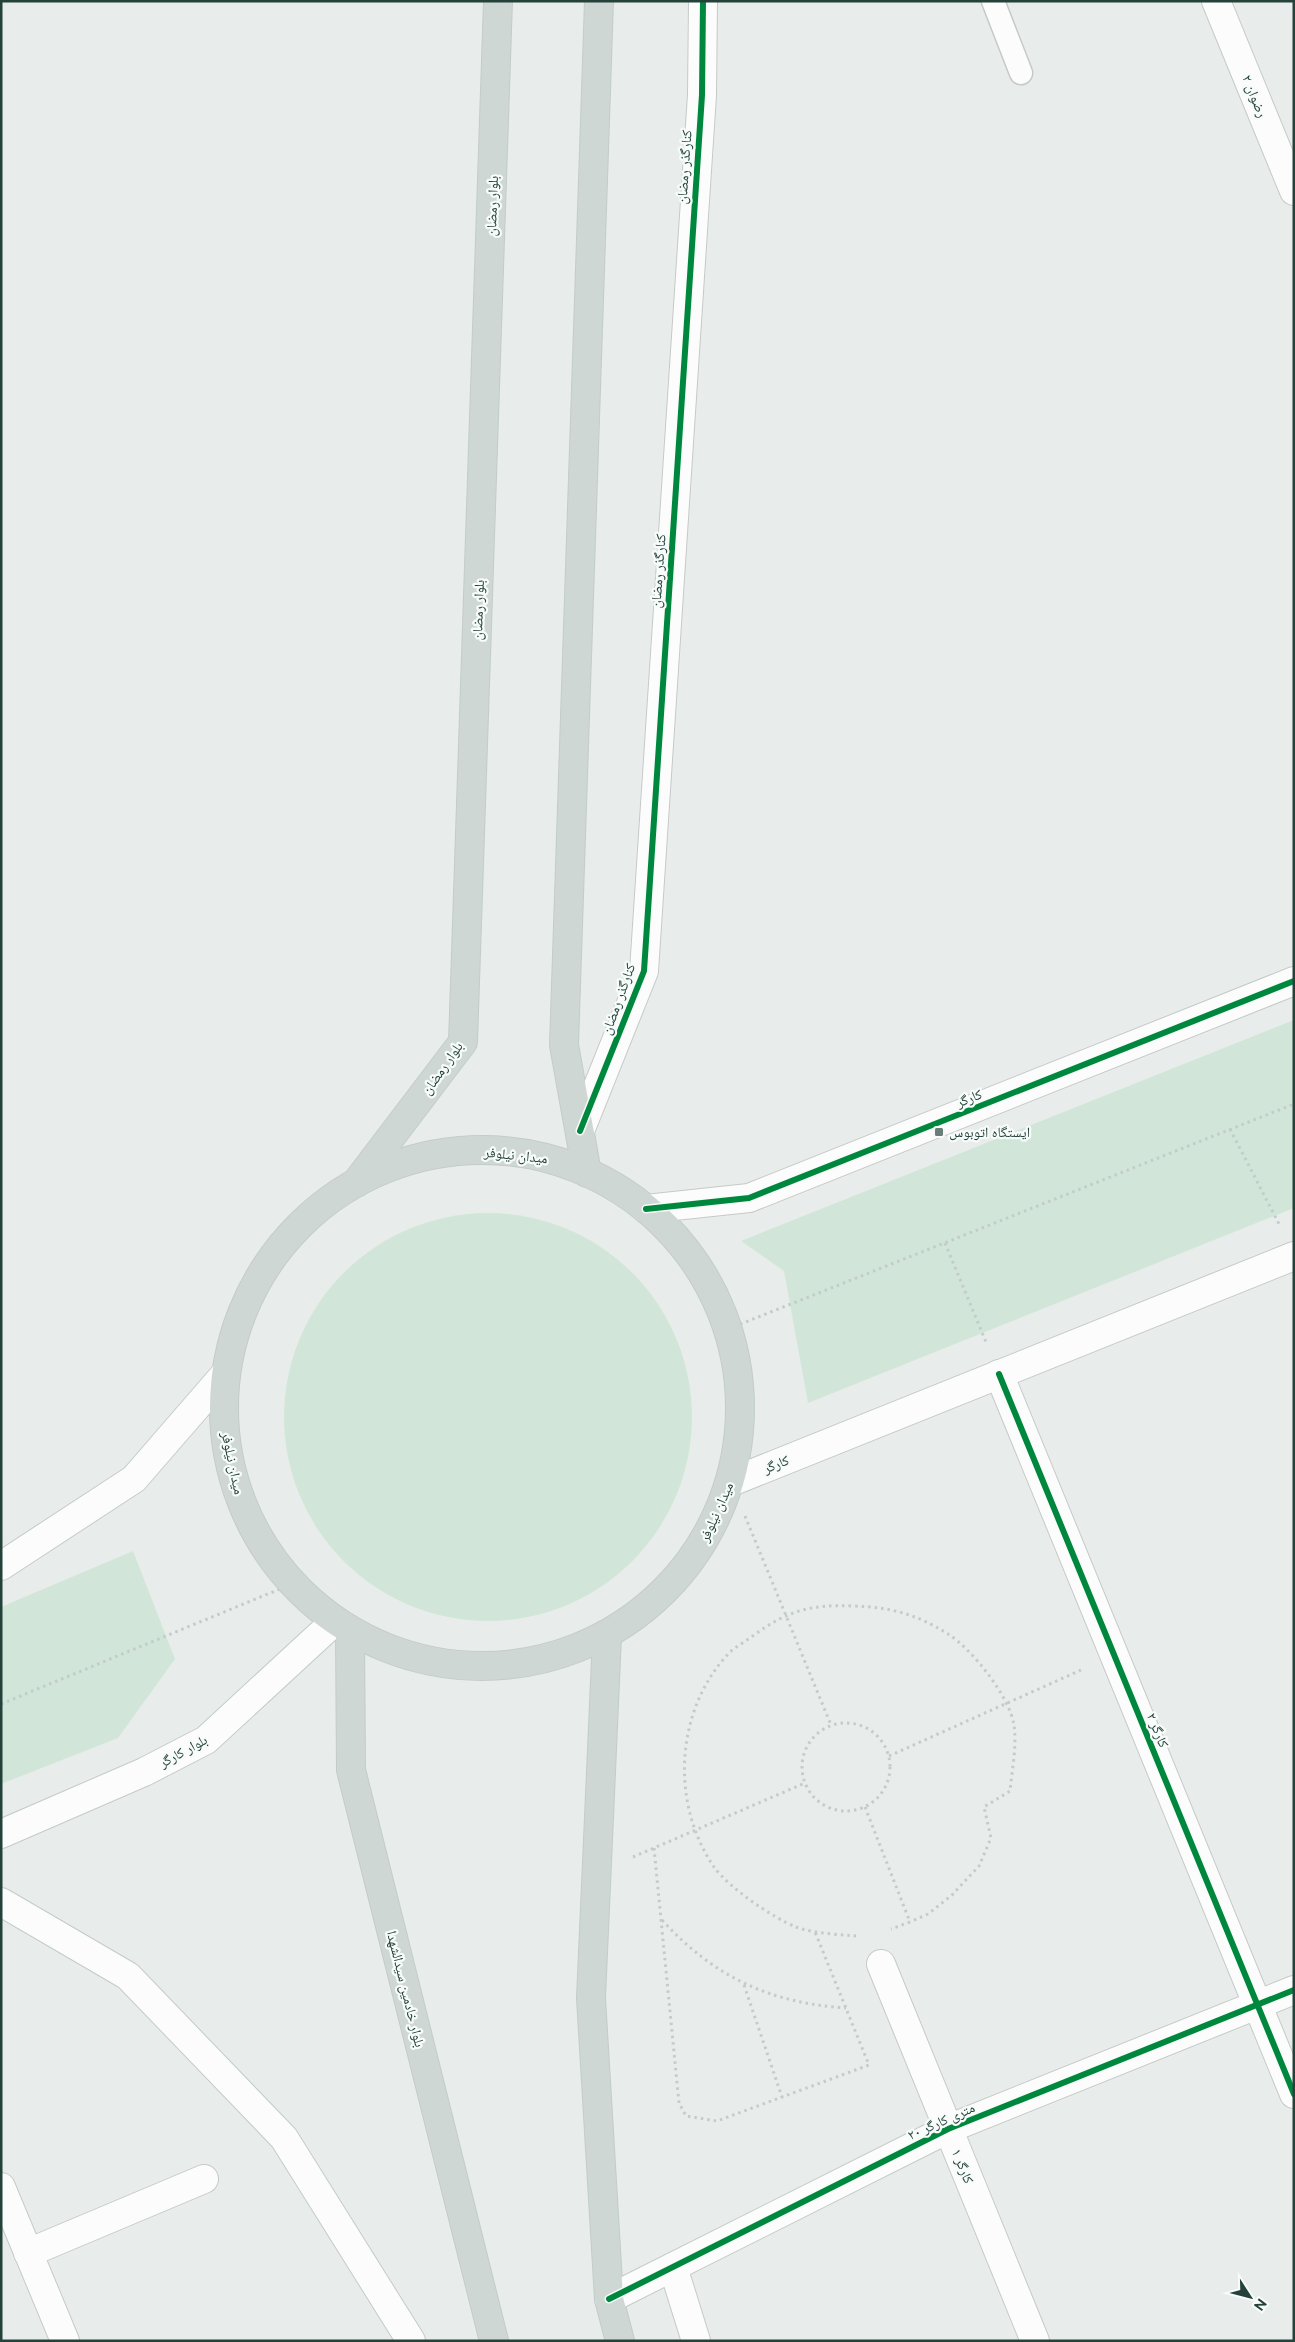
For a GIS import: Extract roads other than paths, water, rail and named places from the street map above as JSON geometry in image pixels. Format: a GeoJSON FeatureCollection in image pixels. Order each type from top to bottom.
{"type":"FeatureCollection","features":[{"type":"Feature","properties":{"kind":"main road","name":"بلوار رمضان"},"geometry":{"type":"LineString","coordinates":[[356,1183],[463,1042],[498,1]]}},
{"type":"Feature","properties":{"kind":"main road"},"geometry":{"type":"LineString","coordinates":[[588,1174],[564,1046],[599,1]]}},
{"type":"Feature","properties":{"kind":"main road","name":"میدان نیلوفر"},"geometry":{"type":"LineString","coordinates":[[487,1150],[554,1159],[588,1174],[617,1186],[670,1229],[710,1283],[734,1347],[742,1414],[731,1482],[704,1543],[661,1596],[606,1636],[522,1665],[434,1664],[342,1627],[302,1596],[264,1549],[237,1494],[225,1435],[225,1374],[240,1316],[268,1264],[307,1218],[356,1183],[418,1157],[487,1150]]}},
{"type":"Feature","properties":{"kind":"main road","name":"بلوار خادمین سیدالشهدا"},"geometry":{"type":"LineString","coordinates":[[342,1627],[351,1770],[494,2341]]}},
{"type":"Feature","properties":{"kind":"main road"},"geometry":{"type":"LineString","coordinates":[[606,1636],[591,1998],[609,2299],[620,2341]]}},
{"type":"Feature","properties":{"kind":"street","name":"کنارگذر رمضان"},"geometry":{"type":"LineString","coordinates":[[580,1130],[644,972],[702,95],[703,1]]}},
{"type":"Feature","properties":{"kind":"street","name":"رضوان ۲"},"geometry":{"type":"LineString","coordinates":[[1216,1],[1294,191]]}},
{"type":"Feature","properties":{"kind":"street","name":"کارگر"},"geometry":{"type":"LineString","coordinates":[[646,1209],[749,1198],[1294,981]]}},
{"type":"Feature","properties":{"kind":"street","name":"کارگر"},"geometry":{"type":"LineString","coordinates":[[731,1482],[1294,1256]]}},
{"type":"Feature","properties":{"kind":"street"},"geometry":{"type":"LineString","coordinates":[[1,1566],[134,1479],[225,1374]]}},
{"type":"Feature","properties":{"kind":"street","name":"کارگر ۲"},"geometry":{"type":"LineString","coordinates":[[999,1374],[1294,2094]]}},
{"type":"Feature","properties":{"kind":"street","name":"بلوار کارگر"},"geometry":{"type":"LineString","coordinates":[[1,1834],[144,1772],[206,1740],[342,1627]]}},
{"type":"Feature","properties":{"kind":"street"},"geometry":{"type":"LineString","coordinates":[[1,1902],[128,1976],[284,2138],[411,2341]]}},
{"type":"Feature","properties":{"kind":"street","name":"کارگر ۱"},"geometry":{"type":"LineString","coordinates":[[881,1964],[1035,2341]]}},
{"type":"Feature","properties":{"kind":"street","name":"۲۰ متری کارگر"},"geometry":{"type":"LineString","coordinates":[[609,2299],[948,2129],[1294,1990]]}},
{"type":"Feature","properties":{"kind":"street"},"geometry":{"type":"LineString","coordinates":[[28,2252],[204,2179]]}},
{"type":"Feature","properties":{"kind":"street"},"geometry":{"type":"LineString","coordinates":[[1,2188],[65,2341]]}},
{"type":"Feature","properties":{"kind":"street"},"geometry":{"type":"LineString","coordinates":[[673,2267],[696,2341]]}},
{"type":"Feature","properties":{"kind":"lane"},"geometry":{"type":"LineString","coordinates":[[993,1],[1021,72]]}},
{"type":"Feature","properties":{"kind":"place","name":"ایستگاه اتوبوس"},"geometry":{"type":"Point","coordinates":[939,1132]}}]}
